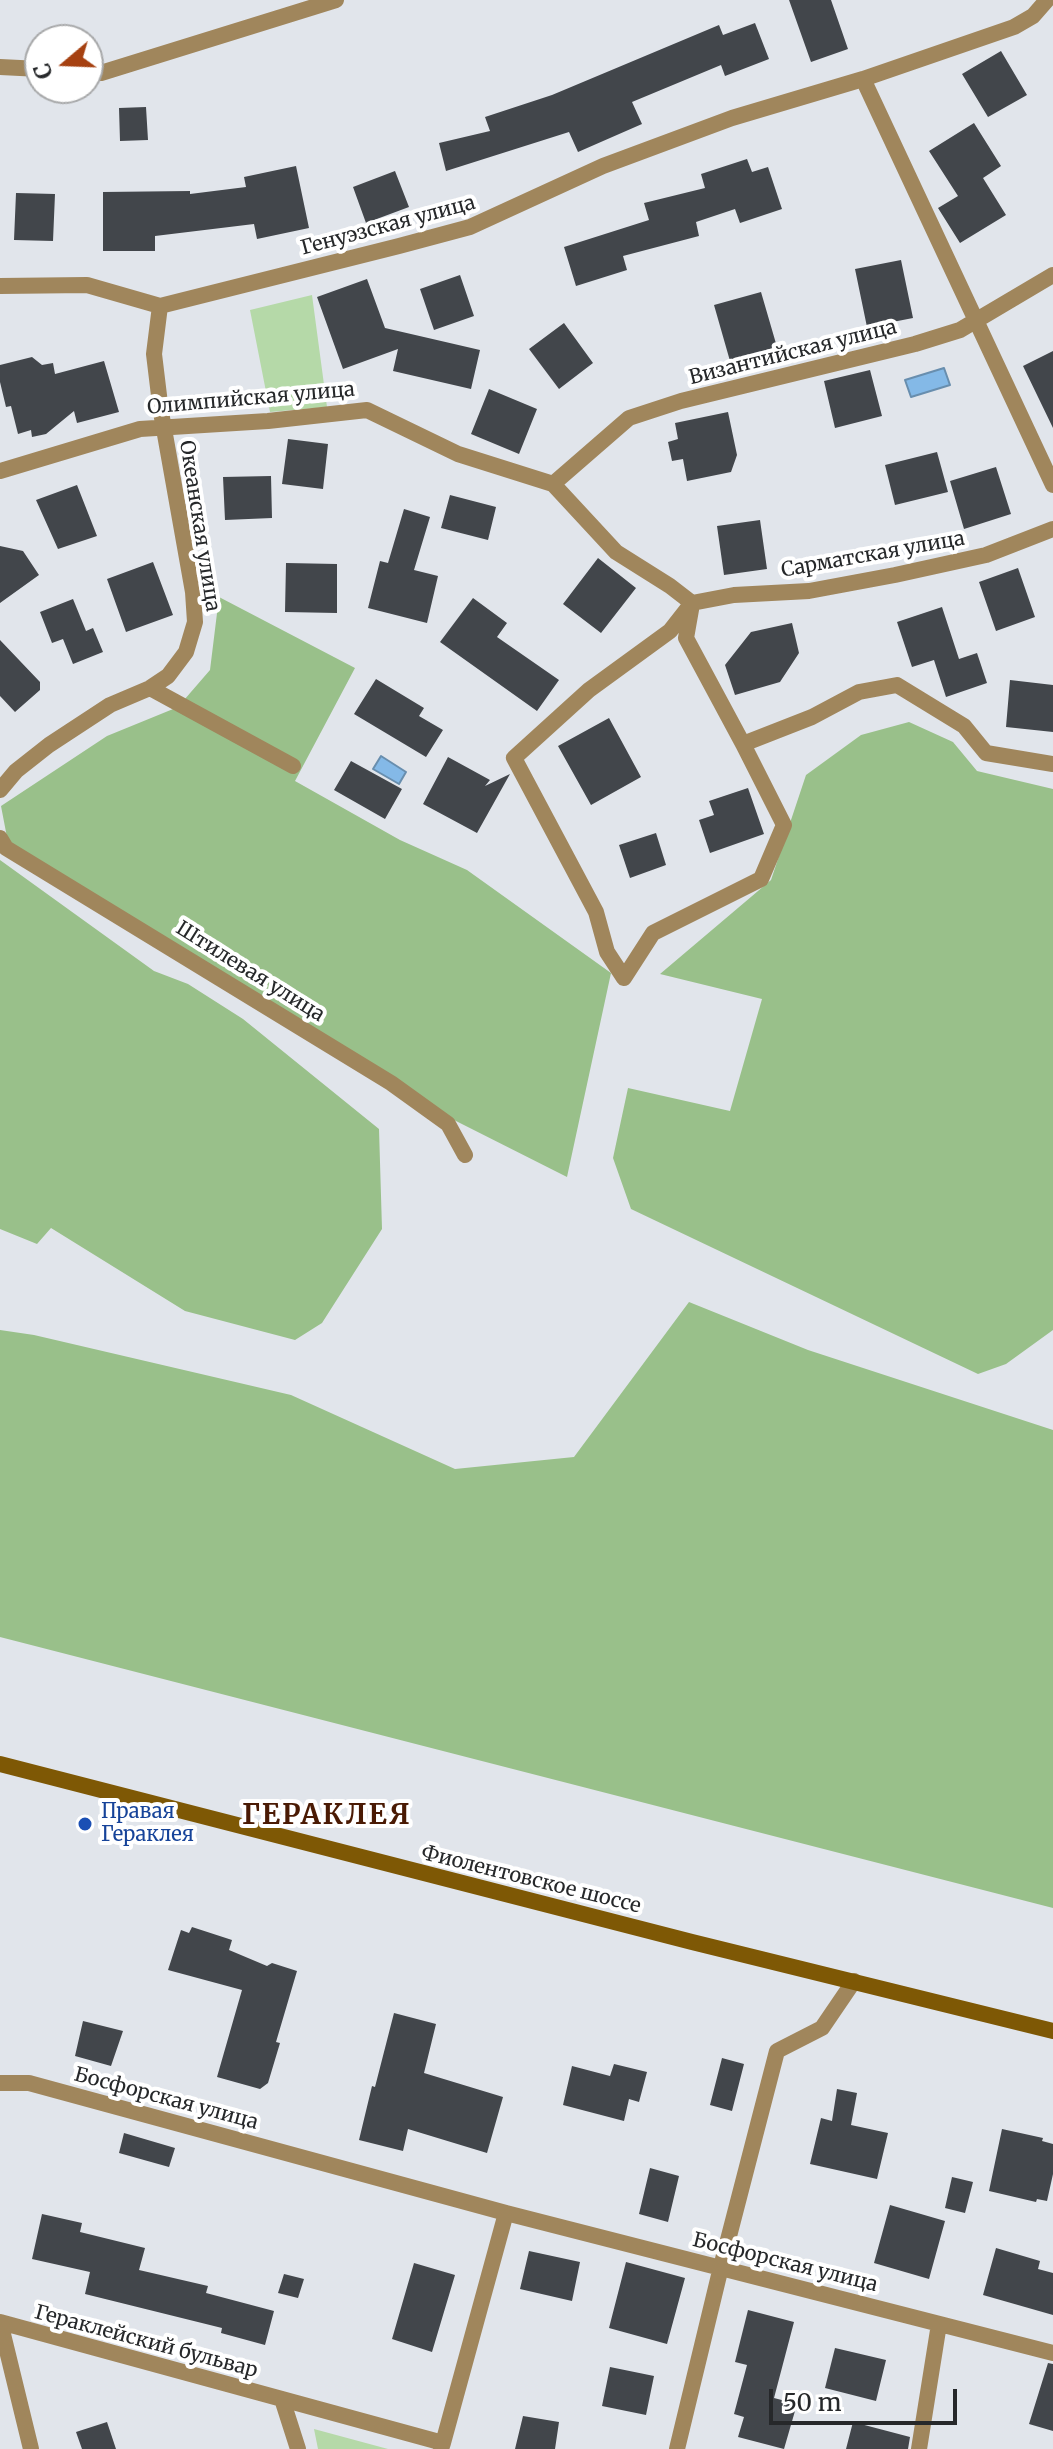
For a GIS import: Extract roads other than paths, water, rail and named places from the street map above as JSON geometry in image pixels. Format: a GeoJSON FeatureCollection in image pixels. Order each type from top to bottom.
{"type":"FeatureCollection","features":[{"type":"Feature","properties":{"kind":"main road","name":"Фиолентовское шоссе"},"geometry":{"type":"LineString","coordinates":[[0,1764],[692,1942],[1053,2031]]}},
{"type":"Feature","properties":{"kind":"street"},"geometry":{"type":"LineString","coordinates":[[104,72],[336,0]]}},
{"type":"Feature","properties":{"kind":"street","name":"Генуэзская улица"},"geometry":{"type":"LineString","coordinates":[[160,306],[470,227],[603,166],[732,118],[863,79],[1014,27],[1033,16],[1047,0]]}},
{"type":"Feature","properties":{"kind":"street"},"geometry":{"type":"LineString","coordinates":[[0,67],[24,68]]}},
{"type":"Feature","properties":{"kind":"street"},"geometry":{"type":"LineString","coordinates":[[863,79],[1053,485]]}},
{"type":"Feature","properties":{"kind":"street","name":"Византийская улица"},"geometry":{"type":"LineString","coordinates":[[553,484],[629,418],[681,401],[915,344],[978,321],[1053,275]]}},
{"type":"Feature","properties":{"kind":"street"},"geometry":{"type":"LineString","coordinates":[[0,286],[87,285],[160,306]]}},
{"type":"Feature","properties":{"kind":"street","name":"Океанская улица"},"geometry":{"type":"LineString","coordinates":[[0,790],[16,771],[49,745],[110,705],[150,688],[168,676],[186,652],[195,622],[193,592],[163,426],[154,354],[160,306]]}},
{"type":"Feature","properties":{"kind":"street","name":"Олимпийская улица"},"geometry":{"type":"LineString","coordinates":[[0,471],[140,429],[268,421],[367,410],[458,454],[553,484],[616,552],[692,603]]}},
{"type":"Feature","properties":{"kind":"street","name":"Сарматская улица"},"geometry":{"type":"LineString","coordinates":[[692,603],[734,595],[809,591],[895,575],[986,555],[1053,529]]}},
{"type":"Feature","properties":{"kind":"street"},"geometry":{"type":"LineString","coordinates":[[692,603],[686,638],[784,825],[761,879],[653,933],[624,978],[607,952],[596,912],[514,758],[589,690],[670,631],[692,603]]}},
{"type":"Feature","properties":{"kind":"street"},"geometry":{"type":"LineString","coordinates":[[743,744],[812,717],[859,692],[897,685],[964,726],[986,753],[1053,764]]}},
{"type":"Feature","properties":{"kind":"street"},"geometry":{"type":"LineString","coordinates":[[150,688],[293,766]]}},
{"type":"Feature","properties":{"kind":"street","name":"Штилевая улица"},"geometry":{"type":"LineString","coordinates":[[0,838],[6,848],[391,1083],[448,1124],[465,1155]]}},
{"type":"Feature","properties":{"kind":"street"},"geometry":{"type":"LineString","coordinates":[[677,2449],[777,2051],[822,2028],[854,1981]]}},
{"type":"Feature","properties":{"kind":"street","name":"Босфорская улица"},"geometry":{"type":"LineString","coordinates":[[0,2083],[29,2083],[506,2213],[1053,2353]]}},
{"type":"Feature","properties":{"kind":"street"},"geometry":{"type":"LineString","coordinates":[[442,2446],[506,2213]]}},
{"type":"Feature","properties":{"kind":"street"},"geometry":{"type":"LineString","coordinates":[[0,2322],[31,2449]]}},
{"type":"Feature","properties":{"kind":"street","name":"Гераклейский бульвар"},"geometry":{"type":"LineString","coordinates":[[0,2322],[442,2446]]}},
{"type":"Feature","properties":{"kind":"street"},"geometry":{"type":"LineString","coordinates":[[919,2449],[939,2324]]}},
{"type":"Feature","properties":{"kind":"street"},"geometry":{"type":"LineString","coordinates":[[282,2399],[298,2449]]}},
{"type":"Feature","properties":{"kind":"water"},"geometry":{"type":"Polygon","coordinates":[[[944,368],[950,385],[911,397],[905,380],[944,368]]]}},
{"type":"Feature","properties":{"kind":"water"},"geometry":{"type":"Polygon","coordinates":[[[381,756],[406,772],[399,784],[373,769],[381,756]]]}},
{"type":"Feature","properties":{"kind":"place","name":"Правая Гераклея"},"geometry":{"type":"Point","coordinates":[85,1824]}},
{"type":"Feature","properties":{"kind":"district","name":"ГЕРАКЛЕЯ"},"geometry":{"type":"Point","coordinates":[327,1816]}}]}
